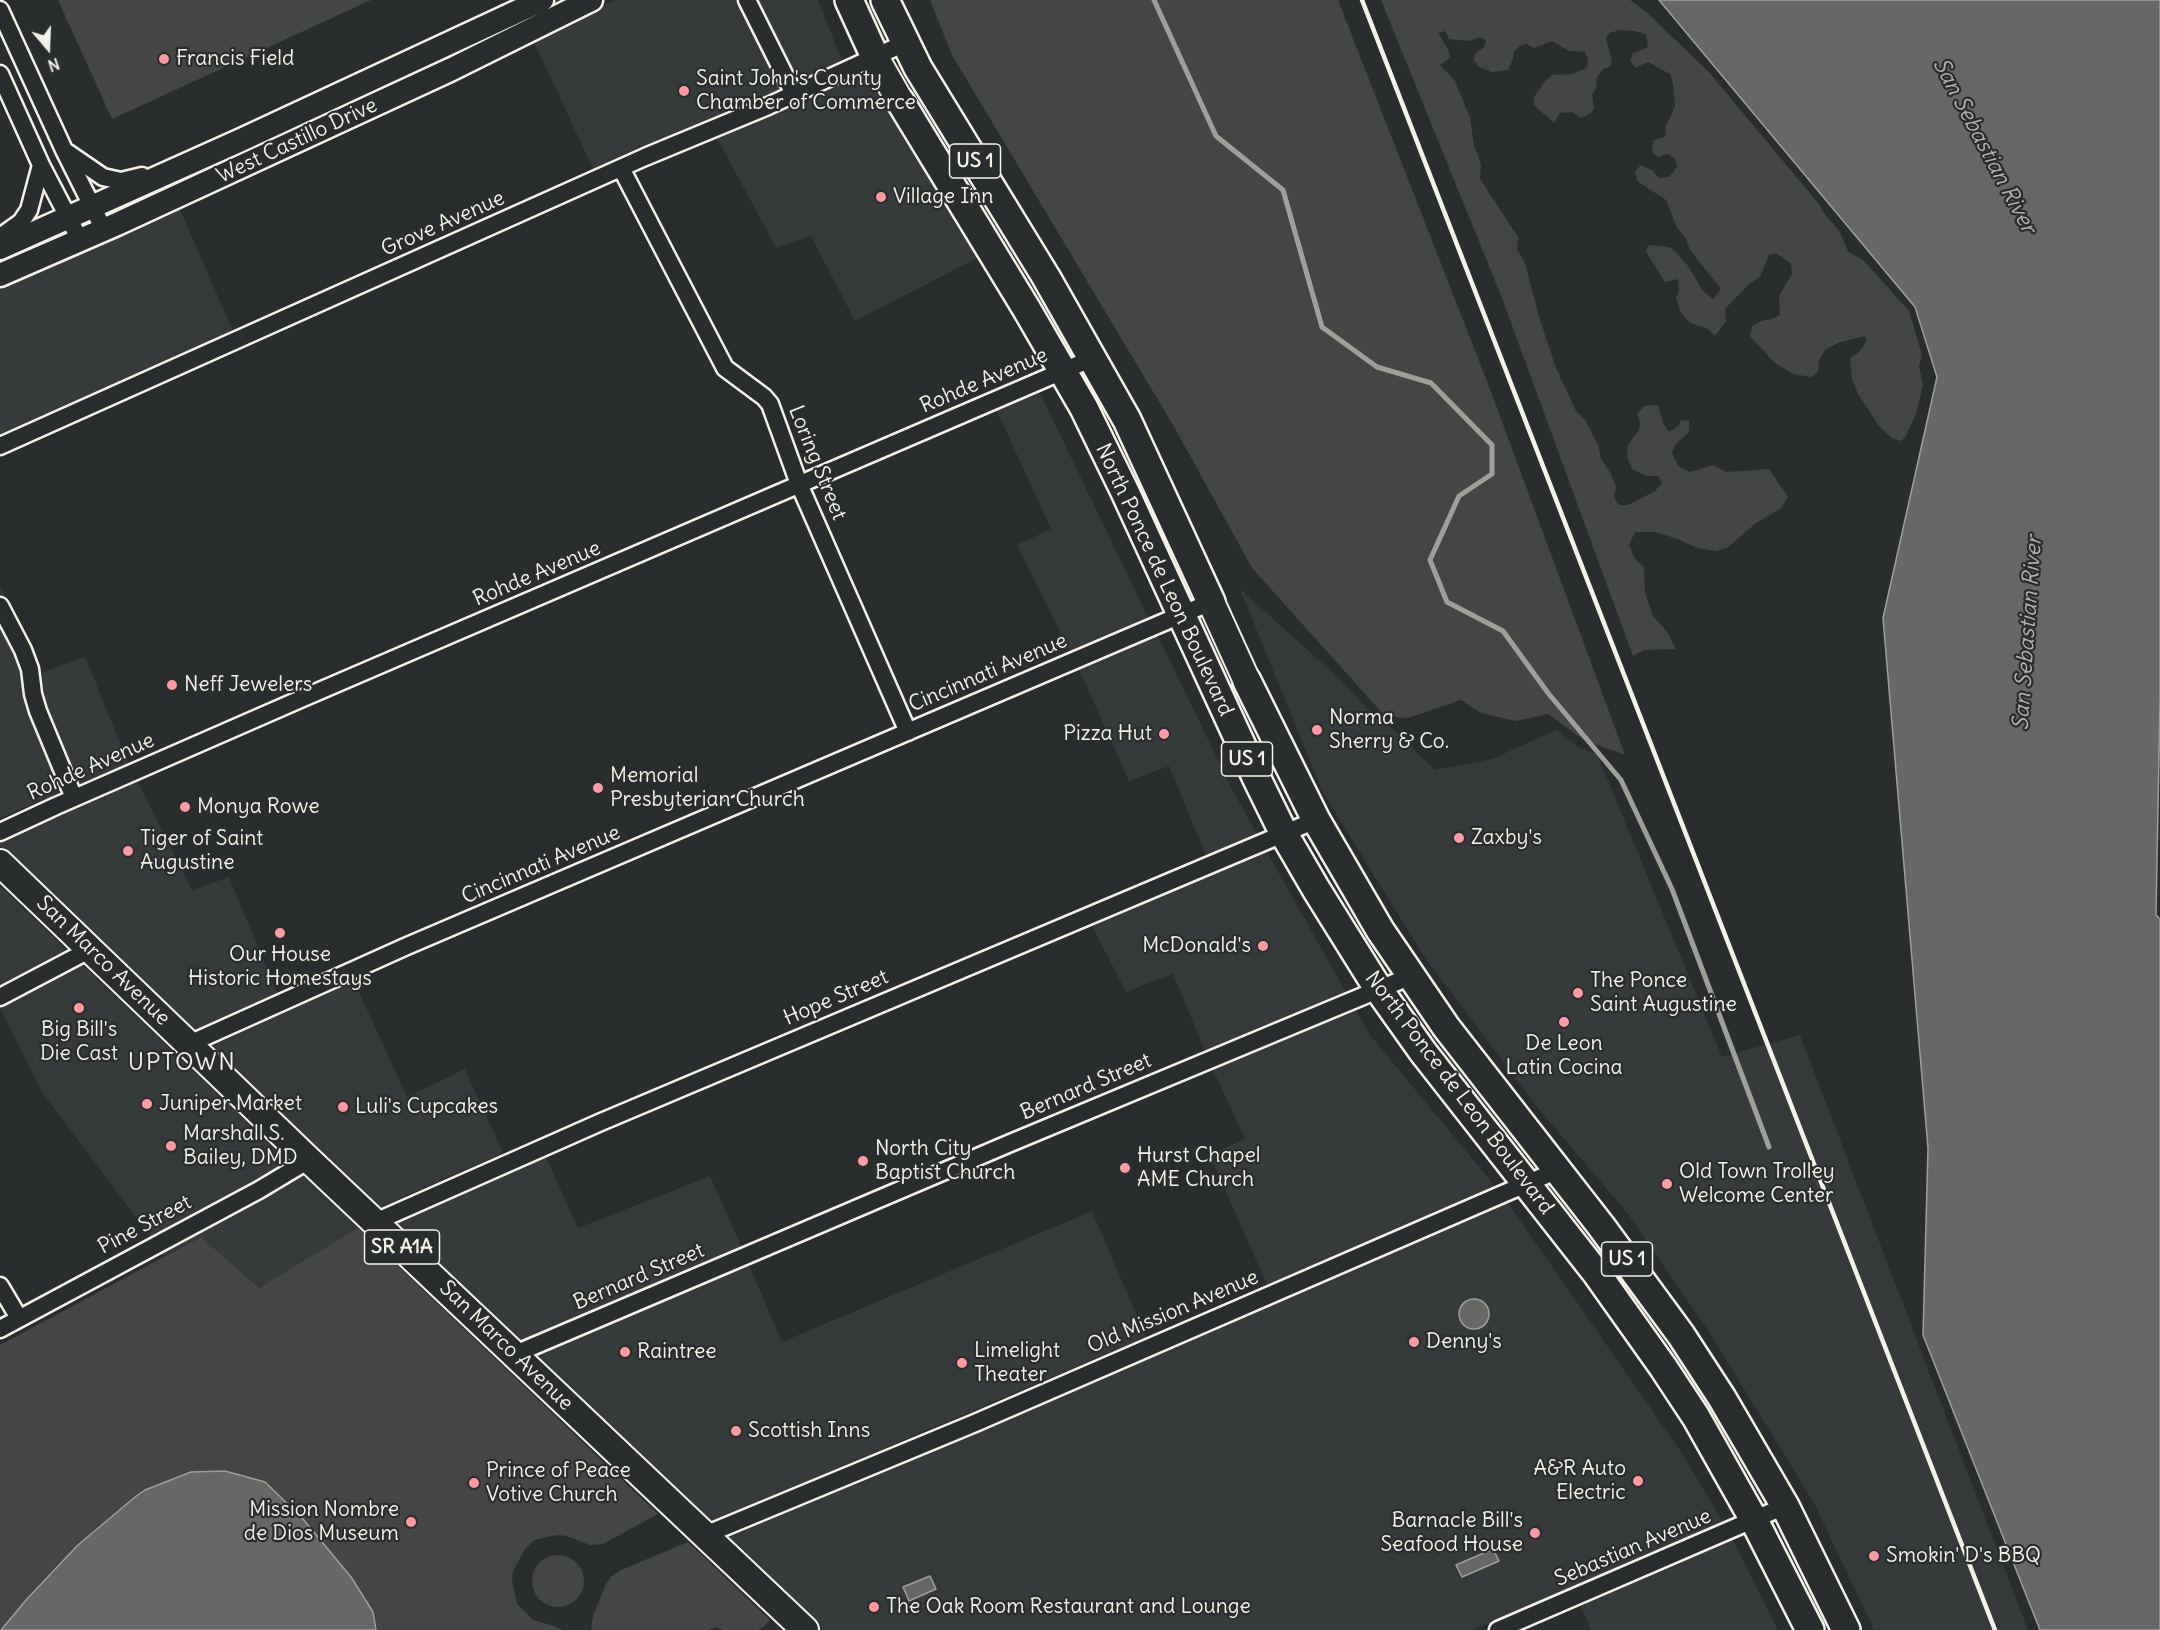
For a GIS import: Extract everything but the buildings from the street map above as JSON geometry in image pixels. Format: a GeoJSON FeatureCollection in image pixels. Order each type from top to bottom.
{"type":"FeatureCollection","features":[{"type":"Feature","properties":{"kind":"highway","name":"North Ponce de Leon Boulevard"},"geometry":{"type":"LineString","coordinates":[[849,0],[875,57]]}},
{"type":"Feature","properties":{"kind":"highway","name":"North Ponce de Leon Boulevard"},"geometry":{"type":"LineString","coordinates":[[885,0],[905,44],[1046,277],[1127,420],[1211,602]]}},
{"type":"Feature","properties":{"kind":"highway","name":"North Ponce de Leon Boulevard"},"geometry":{"type":"LineString","coordinates":[[900,101],[1064,371],[1084,408],[1125,492],[1233,730],[1284,834],[1379,990],[1423,1052],[1634,1323],[1696,1417],[1754,1520],[1809,1630]]}},
{"type":"Feature","properties":{"kind":"highway","name":"North Ponce de Leon Boulevard"},"geometry":{"type":"LineString","coordinates":[[1247,681],[1316,820],[1348,878],[1411,976],[1482,1075],[1641,1278],[1681,1335],[1722,1398],[1785,1506],[1846,1630]]}},
{"type":"Feature","properties":{"kind":"main road","name":"West Castillo Drive"},"geometry":{"type":"LineString","coordinates":[[0,248],[543,0]]}},
{"type":"Feature","properties":{"kind":"main road","name":"West Castillo Drive"},"geometry":{"type":"LineString","coordinates":[[0,275],[104,230],[452,69],[591,0]]}},
{"type":"Feature","properties":{"kind":"main road","name":"North Ponce de Leon Boulevard"},"geometry":{"type":"LineString","coordinates":[[875,57],[900,101]]}},
{"type":"Feature","properties":{"kind":"main road","name":"North Ponce de Leon Boulevard"},"geometry":{"type":"LineString","coordinates":[[1211,602],[1247,681]]}},
{"type":"Feature","properties":{"kind":"main road","name":"San Marco Avenue"},"geometry":{"type":"LineString","coordinates":[[0,863],[309,1160],[805,1630]]}},
{"type":"Feature","properties":{"kind":"street"},"geometry":{"type":"LineString","coordinates":[[747,0],[794,94]]}},
{"type":"Feature","properties":{"kind":"street"},"geometry":{"type":"LineString","coordinates":[[0,10],[64,150],[104,230]]}},
{"type":"Feature","properties":{"kind":"street","name":"Grove Avenue"},"geometry":{"type":"LineString","coordinates":[[0,446],[621,168],[905,44]]}},
{"type":"Feature","properties":{"kind":"street"},"geometry":{"type":"LineString","coordinates":[[0,74],[41,165],[80,240]]}},
{"type":"Feature","properties":{"kind":"street"},"geometry":{"type":"LineString","coordinates":[[64,150],[103,177],[122,181],[183,165]]}},
{"type":"Feature","properties":{"kind":"street"},"geometry":{"type":"LineString","coordinates":[[0,237],[21,222],[29,210],[41,165]]}},
{"type":"Feature","properties":{"kind":"street","name":"Loring Street"},"geometry":{"type":"LineString","coordinates":[[621,168],[725,368],[770,404],[799,484],[908,732]]}},
{"type":"Feature","properties":{"kind":"street","name":"Rohde Avenue"},"geometry":{"type":"LineString","coordinates":[[0,832],[1093,358]]}},
{"type":"Feature","properties":{"kind":"street","name":"Cincinnati Avenue"},"geometry":{"type":"LineString","coordinates":[[189,1044],[407,946],[1211,602]]}},
{"type":"Feature","properties":{"kind":"street"},"geometry":{"type":"LineString","coordinates":[[0,606],[23,650],[38,711],[74,798]]}},
{"type":"Feature","properties":{"kind":"street","name":"Hope Street"},"geometry":{"type":"LineString","coordinates":[[375,1222],[601,1122],[1316,820]]}},
{"type":"Feature","properties":{"kind":"street"},"geometry":{"type":"LineString","coordinates":[[0,997],[91,950]]}},
{"type":"Feature","properties":{"kind":"street","name":"Bernard Street"},"geometry":{"type":"LineString","coordinates":[[515,1354],[1008,1144],[1411,976]]}},
{"type":"Feature","properties":{"kind":"street","name":"Pine Street"},"geometry":{"type":"LineString","coordinates":[[0,1329],[259,1190],[309,1160]]}},
{"type":"Feature","properties":{"kind":"street","name":"Old Mission Avenue"},"geometry":{"type":"LineString","coordinates":[[705,1535],[986,1418],[1558,1170]]}},
{"type":"Feature","properties":{"kind":"street"},"geometry":{"type":"LineString","coordinates":[[0,1286],[19,1318]]}},
{"type":"Feature","properties":{"kind":"street","name":"Sebastian Avenue"},"geometry":{"type":"LineString","coordinates":[[1498,1630],[1785,1506]]}},
{"type":"Feature","properties":{"kind":"shaded area","name":"Francis Field"},"geometry":{"type":"Polygon","coordinates":[[[58,0],[371,0],[112,119],[58,0]]]}},
{"type":"Feature","properties":{"kind":"shaded area"},"geometry":{"type":"Polygon","coordinates":[[[615,0],[736,0],[781,89],[593,169],[533,40],[615,0]]]}},
{"type":"Feature","properties":{"kind":"shaded area"},"geometry":{"type":"Polygon","coordinates":[[[757,0],[818,0],[842,61],[798,81],[757,0]]]}},
{"type":"Feature","properties":{"kind":"shaded area"},"geometry":{"type":"Polygon","coordinates":[[[930,0],[1338,0],[1490,389],[1625,755],[1584,740],[1548,714],[1516,721],[1481,713],[1461,700],[1408,718],[1385,716],[1252,568],[1173,425],[952,55],[930,0]]]}},
{"type":"Feature","properties":{"kind":"shaded area"},"geometry":{"type":"Polygon","coordinates":[[[1381,0],[1630,0],[1645,11],[1708,71],[1819,204],[1840,232],[1848,252],[1863,260],[1909,311],[1922,355],[1919,366],[1923,385],[1916,414],[1905,438],[1900,441],[1892,438],[1879,426],[1858,394],[1852,379],[1850,358],[1859,352],[1867,341],[1865,336],[1840,342],[1825,350],[1819,360],[1818,372],[1811,377],[1793,374],[1775,363],[1750,336],[1752,326],[1780,315],[1779,296],[1792,274],[1791,264],[1782,257],[1775,253],[1769,255],[1760,277],[1749,284],[1725,309],[1726,321],[1715,336],[1708,329],[1690,323],[1681,313],[1676,298],[1679,292],[1678,279],[1665,282],[1646,252],[1648,245],[1669,247],[1676,252],[1688,266],[1703,291],[1713,299],[1721,289],[1690,250],[1685,237],[1677,228],[1666,200],[1637,181],[1635,171],[1641,165],[1652,170],[1659,178],[1669,177],[1677,166],[1675,159],[1668,154],[1658,157],[1652,152],[1653,140],[1665,137],[1666,126],[1675,106],[1670,74],[1648,62],[1635,68],[1630,60],[1633,53],[1648,47],[1646,34],[1620,30],[1609,33],[1606,39],[1612,60],[1610,67],[1603,69],[1597,77],[1596,89],[1592,94],[1594,109],[1581,118],[1572,112],[1560,113],[1554,123],[1534,105],[1534,97],[1552,75],[1572,74],[1587,68],[1588,60],[1585,52],[1569,51],[1552,41],[1534,48],[1527,44],[1514,51],[1508,70],[1492,72],[1479,67],[1474,60],[1475,54],[1484,47],[1486,40],[1480,37],[1469,41],[1449,39],[1445,31],[1438,33],[1449,51],[1450,58],[1440,65],[1455,81],[1470,118],[1474,145],[1481,164],[1480,179],[1518,237],[1517,250],[1524,260],[1556,368],[1576,411],[1585,420],[1598,445],[1601,459],[1616,487],[1614,497],[1619,505],[1628,505],[1655,491],[1662,483],[1658,476],[1647,476],[1632,469],[1627,457],[1628,445],[1639,430],[1640,422],[1637,414],[1644,406],[1658,405],[1663,423],[1669,432],[1678,426],[1681,420],[1689,421],[1689,432],[1675,445],[1672,453],[1679,467],[1690,472],[1713,465],[1727,472],[1769,469],[1788,497],[1780,509],[1756,523],[1727,548],[1716,551],[1697,548],[1655,532],[1635,532],[1629,545],[1635,559],[1644,567],[1645,593],[1653,616],[1668,633],[1676,649],[1644,650],[1633,656],[1502,298],[1381,0]]]}},
{"type":"Feature","properties":{"kind":"shaded area"},"geometry":{"type":"Polygon","coordinates":[[[864,73],[983,255],[855,321],[811,236],[776,248],[717,138],[864,73]]]}},
{"type":"Feature","properties":{"kind":"shaded area"},"geometry":{"type":"Polygon","coordinates":[[[179,207],[233,331],[0,434],[0,287],[179,207]]]}},
{"type":"Feature","properties":{"kind":"shaded area"},"geometry":{"type":"Polygon","coordinates":[[[1040,393],[1148,617],[1070,651],[1017,545],[1051,529],[997,411],[1040,393]]]}},
{"type":"Feature","properties":{"kind":"shaded area"},"geometry":{"type":"Polygon","coordinates":[[[0,586],[32,647],[36,675],[85,656],[128,763],[0,818],[0,586]]]}},
{"type":"Feature","properties":{"kind":"shaded area"},"geometry":{"type":"Polygon","coordinates":[[[1240,589],[1341,680],[1379,722],[1389,725],[1435,770],[1492,759],[1556,730],[1580,748],[1597,754],[1722,1057],[1800,1035],[2028,1630],[1874,1630],[1814,1503],[1709,1332],[1628,1214],[1537,1107],[1425,958],[1322,791],[1240,589]]]}},
{"type":"Feature","properties":{"kind":"shaded area"},"geometry":{"type":"Polygon","coordinates":[[[1158,636],[1232,789],[1257,834],[1206,855],[1169,766],[1129,781],[1079,670],[1158,636]]]}},
{"type":"Feature","properties":{"kind":"shaded area"},"geometry":{"type":"Polygon","coordinates":[[[138,782],[192,890],[229,877],[277,993],[190,1032],[98,943],[94,936],[92,937],[0,848],[0,841],[138,782]]]}},
{"type":"Feature","properties":{"kind":"shaded area"},"geometry":{"type":"Polygon","coordinates":[[[1267,852],[1346,992],[1205,1051],[1173,974],[1126,992],[1092,926],[1267,852]]]}},
{"type":"Feature","properties":{"kind":"shaded area"},"geometry":{"type":"Polygon","coordinates":[[[0,886],[358,1228],[259,1288],[201,1237],[165,1256],[43,1094],[0,1008],[0,886]]]}},
{"type":"Feature","properties":{"kind":"shaded area"},"geometry":{"type":"Polygon","coordinates":[[[354,981],[407,1097],[465,1069],[503,1153],[376,1209],[207,1048],[354,981]]]}},
{"type":"Feature","properties":{"kind":"shaded area"},"geometry":{"type":"Polygon","coordinates":[[[1356,1010],[1370,1035],[1495,1186],[1267,1285],[1210,1155],[1245,1139],[1213,1070],[1356,1010]]]}},
{"type":"Feature","properties":{"kind":"shaded area"},"geometry":{"type":"Polygon","coordinates":[[[546,1157],[578,1228],[710,1176],[741,1246],[516,1343],[393,1225],[546,1157]]]}},
{"type":"Feature","properties":{"kind":"shaded area"},"geometry":{"type":"Polygon","coordinates":[[[1508,1203],[1683,1455],[1723,1522],[1472,1630],[818,1630],[722,1540],[980,1432],[1508,1203]]]}},
{"type":"Feature","properties":{"kind":"shaded area"},"geometry":{"type":"Polygon","coordinates":[[[1092,1211],[1146,1337],[706,1524],[533,1358],[749,1265],[782,1342],[1092,1211]]]}},
{"type":"Feature","properties":{"kind":"shaded area"},"geometry":{"type":"Polygon","coordinates":[[[358,1228],[658,1514],[603,1544],[590,1545],[567,1536],[557,1535],[534,1540],[525,1549],[513,1571],[512,1581],[517,1604],[533,1620],[562,1630],[376,1630],[373,1612],[351,1577],[303,1519],[265,1482],[225,1471],[183,1475],[145,1490],[135,1497],[78,1545],[0,1630],[0,1345],[201,1237],[259,1288],[358,1228]]]}},
{"type":"Feature","properties":{"kind":"shaded area"},"geometry":{"type":"Polygon","coordinates":[[[1733,1540],[1778,1630],[1591,1630],[1581,1606],[1733,1540]]]}},
{"type":"Feature","properties":{"kind":"shaded area"},"geometry":{"type":"Polygon","coordinates":[[[688,1542],[770,1620],[762,1628],[758,1630],[724,1630],[715,1627],[708,1630],[591,1630],[593,1616],[606,1584],[612,1576],[621,1570],[688,1542]]]}},
{"type":"Feature","properties":{"kind":"shaded area"},"geometry":{"type":"Polygon","coordinates":[[[558,1555],[568,1557],[576,1563],[582,1571],[584,1581],[582,1591],[576,1599],[568,1605],[558,1607],[548,1605],[540,1599],[534,1591],[532,1581],[534,1571],[540,1563],[548,1557],[558,1555]]]}},
{"type":"Feature","properties":{"kind":"water","name":"San Sebastian River"},"geometry":{"type":"Polygon","coordinates":[[[1659,0],[2160,0],[2160,701],[2156,915],[2160,919],[2160,1630],[2040,1630],[1923,1335],[1928,1148],[1883,618],[1937,377],[1915,307],[1659,0]]]}},
{"type":"Feature","properties":{"kind":"water"},"geometry":{"type":"Polygon","coordinates":[[[1474,1299],[1485,1303],[1489,1314],[1485,1325],[1474,1329],[1463,1325],[1459,1314],[1463,1303],[1474,1299]]]}},
{"type":"Feature","properties":{"kind":"water"},"geometry":{"type":"Polygon","coordinates":[[[225,1471],[265,1482],[303,1519],[351,1577],[373,1612],[376,1630],[1,1630],[78,1545],[135,1497],[145,1490],[191,1472],[225,1471]]]}},
{"type":"Feature","properties":{"kind":"water"},"geometry":{"type":"Polygon","coordinates":[[[1493,1549],[1499,1561],[1462,1577],[1456,1565],[1493,1549]]]}},
{"type":"Feature","properties":{"kind":"water"},"geometry":{"type":"Polygon","coordinates":[[[930,1576],[936,1589],[909,1601],[903,1587],[930,1576]]]}},
{"type":"Feature","properties":{"kind":"waterway"},"geometry":{"type":"LineString","coordinates":[[1154,0],[1216,136],[1283,190],[1322,327],[1377,367],[1431,383],[1492,445],[1492,474],[1459,496],[1430,560],[1447,602],[1503,631],[1548,693],[1621,780],[1672,889],[1769,1147]]}},
{"type":"Feature","properties":{"kind":"railway"},"geometry":{"type":"LineString","coordinates":[[1362,0],[1995,1630]]}},
{"type":"Feature","properties":{"kind":"place","name":"Francis Field"},"geometry":{"type":"Point","coordinates":[164,59]}},
{"type":"Feature","properties":{"kind":"place","name":"Saint John's County Chamber of Commerce"},"geometry":{"type":"Point","coordinates":[684,91]}},
{"type":"Feature","properties":{"kind":"place","name":"Village Inn"},"geometry":{"type":"Point","coordinates":[881,197]}},
{"type":"Feature","properties":{"kind":"place","name":"Neff Jewelers"},"geometry":{"type":"Point","coordinates":[172,685]}},
{"type":"Feature","properties":{"kind":"place","name":"Norma Sherry & Co."},"geometry":{"type":"Point","coordinates":[1317,730]}},
{"type":"Feature","properties":{"kind":"place","name":"Pizza Hut"},"geometry":{"type":"Point","coordinates":[1164,734]}},
{"type":"Feature","properties":{"kind":"place","name":"Memorial Presbyterian Church"},"geometry":{"type":"Point","coordinates":[598,788]}},
{"type":"Feature","properties":{"kind":"place","name":"Monya Rowe"},"geometry":{"type":"Point","coordinates":[185,807]}},
{"type":"Feature","properties":{"kind":"place","name":"Zaxby's"},"geometry":{"type":"Point","coordinates":[1459,838]}},
{"type":"Feature","properties":{"kind":"place","name":"Tiger of Saint Augustine"},"geometry":{"type":"Point","coordinates":[128,851]}},
{"type":"Feature","properties":{"kind":"place","name":"Our House Historic Homestays"},"geometry":{"type":"Point","coordinates":[280,933]}},
{"type":"Feature","properties":{"kind":"place","name":"McDonald's"},"geometry":{"type":"Point","coordinates":[1263,946]}},
{"type":"Feature","properties":{"kind":"place","name":"The Ponce Saint Augustine"},"geometry":{"type":"Point","coordinates":[1578,993]}},
{"type":"Feature","properties":{"kind":"place","name":"Big Bill's Die Cast"},"geometry":{"type":"Point","coordinates":[79,1008]}},
{"type":"Feature","properties":{"kind":"place","name":"De Leon Latin Cocina"},"geometry":{"type":"Point","coordinates":[1564,1022]}},
{"type":"Feature","properties":{"kind":"place","name":"Juniper Market"},"geometry":{"type":"Point","coordinates":[147,1104]}},
{"type":"Feature","properties":{"kind":"place","name":"Luli's Cupcakes"},"geometry":{"type":"Point","coordinates":[343,1107]}},
{"type":"Feature","properties":{"kind":"place","name":"Marshall S. Bailey, DMD"},"geometry":{"type":"Point","coordinates":[171,1146]}},
{"type":"Feature","properties":{"kind":"place","name":"North City Baptist Church"},"geometry":{"type":"Point","coordinates":[863,1161]}},
{"type":"Feature","properties":{"kind":"place","name":"Hurst Chapel AME Church"},"geometry":{"type":"Point","coordinates":[1125,1168]}},
{"type":"Feature","properties":{"kind":"place","name":"Old Town Trolley Welcome Center"},"geometry":{"type":"Point","coordinates":[1667,1184]}},
{"type":"Feature","properties":{"kind":"place","name":"Denny's"},"geometry":{"type":"Point","coordinates":[1414,1342]}},
{"type":"Feature","properties":{"kind":"place","name":"Raintree"},"geometry":{"type":"Point","coordinates":[625,1352]}},
{"type":"Feature","properties":{"kind":"place","name":"Limelight Theater"},"geometry":{"type":"Point","coordinates":[962,1363]}},
{"type":"Feature","properties":{"kind":"place","name":"Scottish Inns"},"geometry":{"type":"Point","coordinates":[736,1431]}},
{"type":"Feature","properties":{"kind":"place","name":"A&R Auto Electric"},"geometry":{"type":"Point","coordinates":[1638,1481]}},
{"type":"Feature","properties":{"kind":"place","name":"Prince of Peace Votive Church"},"geometry":{"type":"Point","coordinates":[474,1483]}},
{"type":"Feature","properties":{"kind":"place","name":"Mission Nombre de Dios Museum"},"geometry":{"type":"Point","coordinates":[411,1522]}},
{"type":"Feature","properties":{"kind":"place","name":"Barnacle Bill's Seafood House"},"geometry":{"type":"Point","coordinates":[1535,1533]}},
{"type":"Feature","properties":{"kind":"place","name":"Smokin' D's BBQ"},"geometry":{"type":"Point","coordinates":[1874,1556]}},
{"type":"Feature","properties":{"kind":"place","name":"The Oak Room Restaurant and Lounge"},"geometry":{"type":"Point","coordinates":[874,1607]}},
{"type":"Feature","properties":{"kind":"district","name":"UPTOWN"},"geometry":{"type":"Point","coordinates":[182,1063]}}]}
